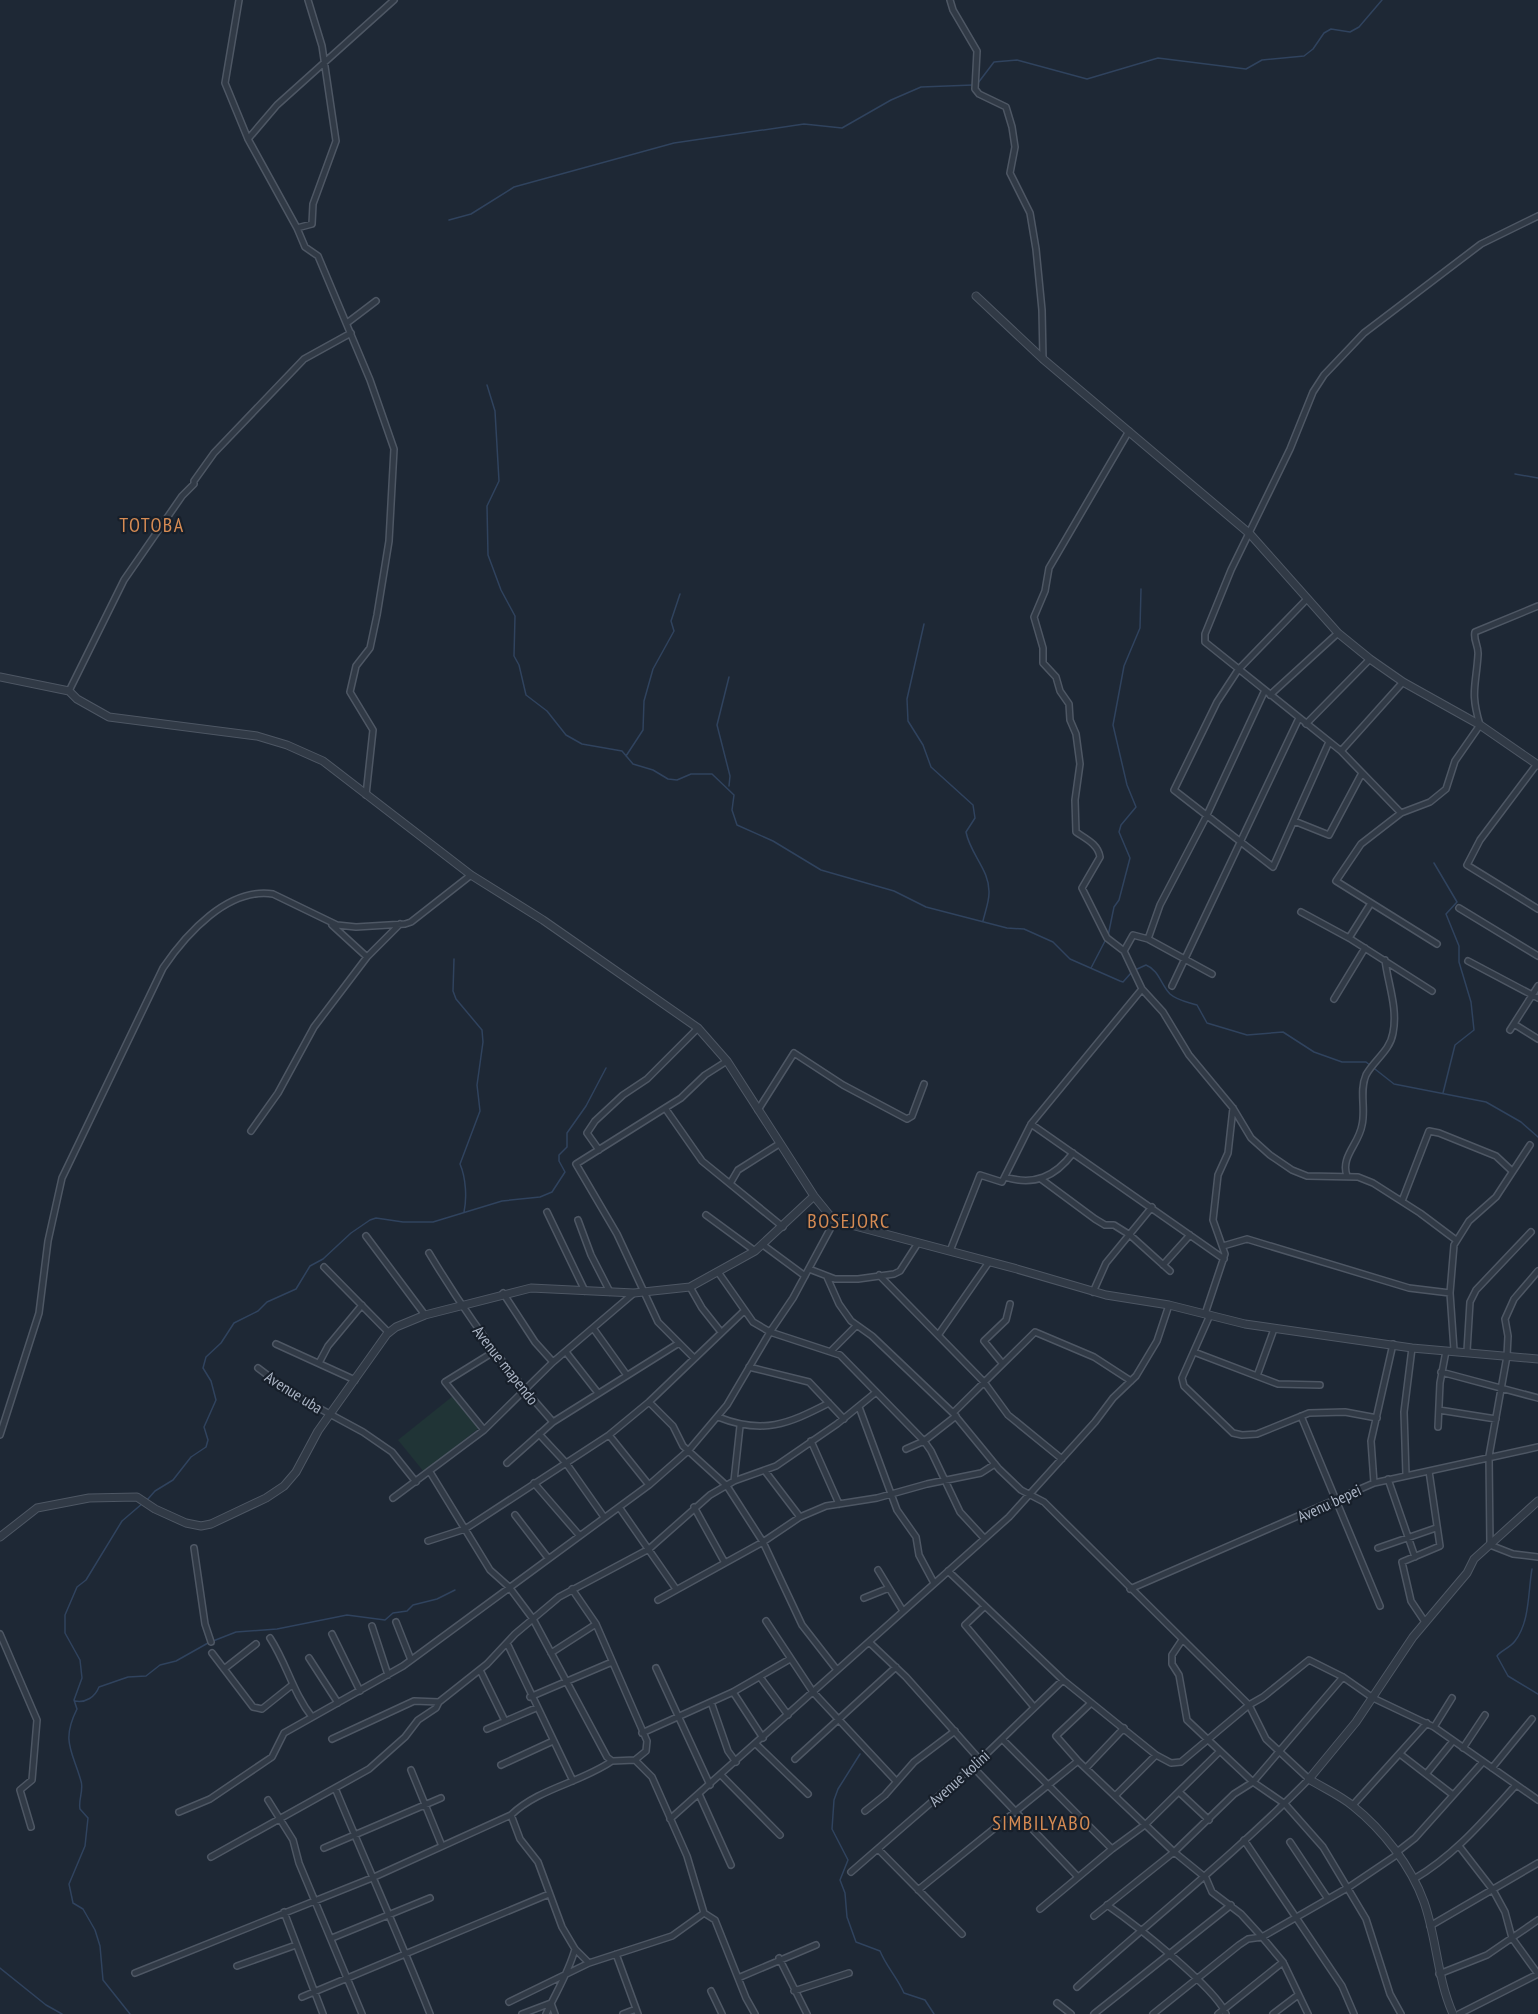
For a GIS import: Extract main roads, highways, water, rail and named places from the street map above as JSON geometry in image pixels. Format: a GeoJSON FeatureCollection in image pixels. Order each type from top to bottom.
{"type":"FeatureCollection","features":[{"type":"Feature","properties":{"kind":"waterway"},"geometry":{"type":"LineString","coordinates":[[978,83],[994,62],[1017,60],[1087,79],[1158,58],[1246,69],[1262,60],[1304,56],[1313,49],[1324,33],[1331,29],[1350,32],[1359,27],[1382,0]]}},
{"type":"Feature","properties":{"kind":"waterway"},"geometry":{"type":"LineString","coordinates":[[449,220],[471,214],[514,187],[674,143],[804,124],[842,128],[891,100],[921,87],[973,85]]}},
{"type":"Feature","properties":{"kind":"waterway"},"geometry":{"type":"LineString","coordinates":[[487,385],[495,411],[499,481],[487,506],[488,555],[501,590],[515,616],[514,656],[519,665],[526,695],[547,711],[566,735],[582,744],[622,751],[633,764],[653,770],[668,779],[677,780],[691,774],[712,774],[734,795],[732,810],[737,825],[773,841],[821,870],[894,891],[926,907],[1007,928],[1024,929],[1053,942],[1070,959],[1123,982],[1131,973]]}},
{"type":"Feature","properties":{"kind":"waterway"},"geometry":{"type":"LineString","coordinates":[[1515,474],[1538,478]]}},
{"type":"Feature","properties":{"kind":"waterway"},"geometry":{"type":"LineString","coordinates":[[1108,936],[1114,907],[1119,900],[1130,858],[1119,832],[1121,825],[1136,807],[1127,785],[1113,725],[1124,666],[1140,628],[1141,589]]}},
{"type":"Feature","properties":{"kind":"waterway"},"geometry":{"type":"LineString","coordinates":[[626,756],[643,730],[644,701],[653,669],[674,631],[671,621],[680,594]]}},
{"type":"Feature","properties":{"kind":"waterway"},"geometry":{"type":"LineString","coordinates":[[924,624],[907,699],[908,721],[923,745],[931,767],[973,805],[975,818],[966,832],[988,885],[989,893],[983,921]]}},
{"type":"Feature","properties":{"kind":"waterway"},"geometry":{"type":"LineString","coordinates":[[729,677],[717,725],[730,776],[729,786]]}},
{"type":"Feature","properties":{"kind":"waterway"},"geometry":{"type":"LineString","coordinates":[[1434,863],[1457,902],[1446,914],[1459,946],[1459,962],[1471,1002],[1474,1030],[1455,1045],[1443,1093]]}},
{"type":"Feature","properties":{"kind":"waterway"},"geometry":{"type":"LineString","coordinates":[[1091,968],[1105,941]]}},
{"type":"Feature","properties":{"kind":"waterway"},"geometry":{"type":"LineString","coordinates":[[454,959],[453,991],[456,999],[482,1030],[483,1042],[477,1085],[480,1111],[460,1164],[464,1175],[464,1212]]}},
{"type":"Feature","properties":{"kind":"waterway"},"geometry":{"type":"LineString","coordinates":[[1135,970],[1146,965],[1150,967],[1170,994],[1197,1005],[1207,1023],[1247,1035],[1283,1032],[1314,1052],[1342,1062],[1366,1062],[1394,1084],[1486,1102],[1521,1122],[1538,1137]]}},
{"type":"Feature","properties":{"kind":"waterway"},"geometry":{"type":"LineString","coordinates":[[147,1500],[155,1491],[173,1480],[191,1457],[206,1447],[208,1440],[204,1427],[216,1400],[211,1381],[203,1368],[206,1357],[221,1343],[234,1323],[258,1311],[267,1302],[296,1289],[310,1266],[323,1259],[351,1233],[370,1220],[376,1218],[403,1222],[433,1222],[502,1201],[540,1197],[552,1192],[565,1172],[559,1161],[559,1155],[567,1147],[567,1133],[586,1106],[606,1068]]}},
{"type":"Feature","properties":{"kind":"waterway"},"geometry":{"type":"LineString","coordinates":[[130,2014],[103,1980],[100,1946],[95,1930],[83,1909],[73,1903],[69,1884],[85,1846],[88,1818],[80,1809],[82,1784],[69,1738],[72,1720],[77,1709],[74,1700],[82,1678],[80,1660],[65,1633],[65,1615],[77,1587],[86,1580],[122,1521],[143,1503]]}},
{"type":"Feature","properties":{"kind":"waterway"},"geometry":{"type":"LineString","coordinates":[[1532,1569],[1528,1606],[1520,1633],[1515,1641],[1497,1656],[1508,1676],[1538,1694]]}},
{"type":"Feature","properties":{"kind":"waterway"},"geometry":{"type":"LineString","coordinates":[[213,1641],[236,1632],[277,1629],[347,1615],[385,1620],[393,1613],[407,1611],[413,1605],[437,1599],[455,1590]]}},
{"type":"Feature","properties":{"kind":"waterway"},"geometry":{"type":"LineString","coordinates":[[75,1701],[90,1698],[99,1687],[128,1677],[146,1676],[160,1665],[176,1661],[208,1643]]}},
{"type":"Feature","properties":{"kind":"waterway"},"geometry":{"type":"LineString","coordinates":[[860,1754],[838,1789],[834,1800],[832,1829],[848,1860],[840,1880],[845,1893],[847,1917],[856,1942],[880,1951],[904,1993],[925,2000],[934,2014]]}},
{"type":"Feature","properties":{"kind":"waterway"},"geometry":{"type":"LineString","coordinates":[[0,1968],[46,2005],[62,2014]]}},
{"type":"Feature","properties":{"kind":"district","name":"TOTOBA"},"geometry":{"type":"Point","coordinates":[152,525]}},
{"type":"Feature","properties":{"kind":"district","name":"BOSEJORC"},"geometry":{"type":"Point","coordinates":[849,1221]}},
{"type":"Feature","properties":{"kind":"district","name":"SIMBILYABO"},"geometry":{"type":"Point","coordinates":[1042,1823]}}]}
